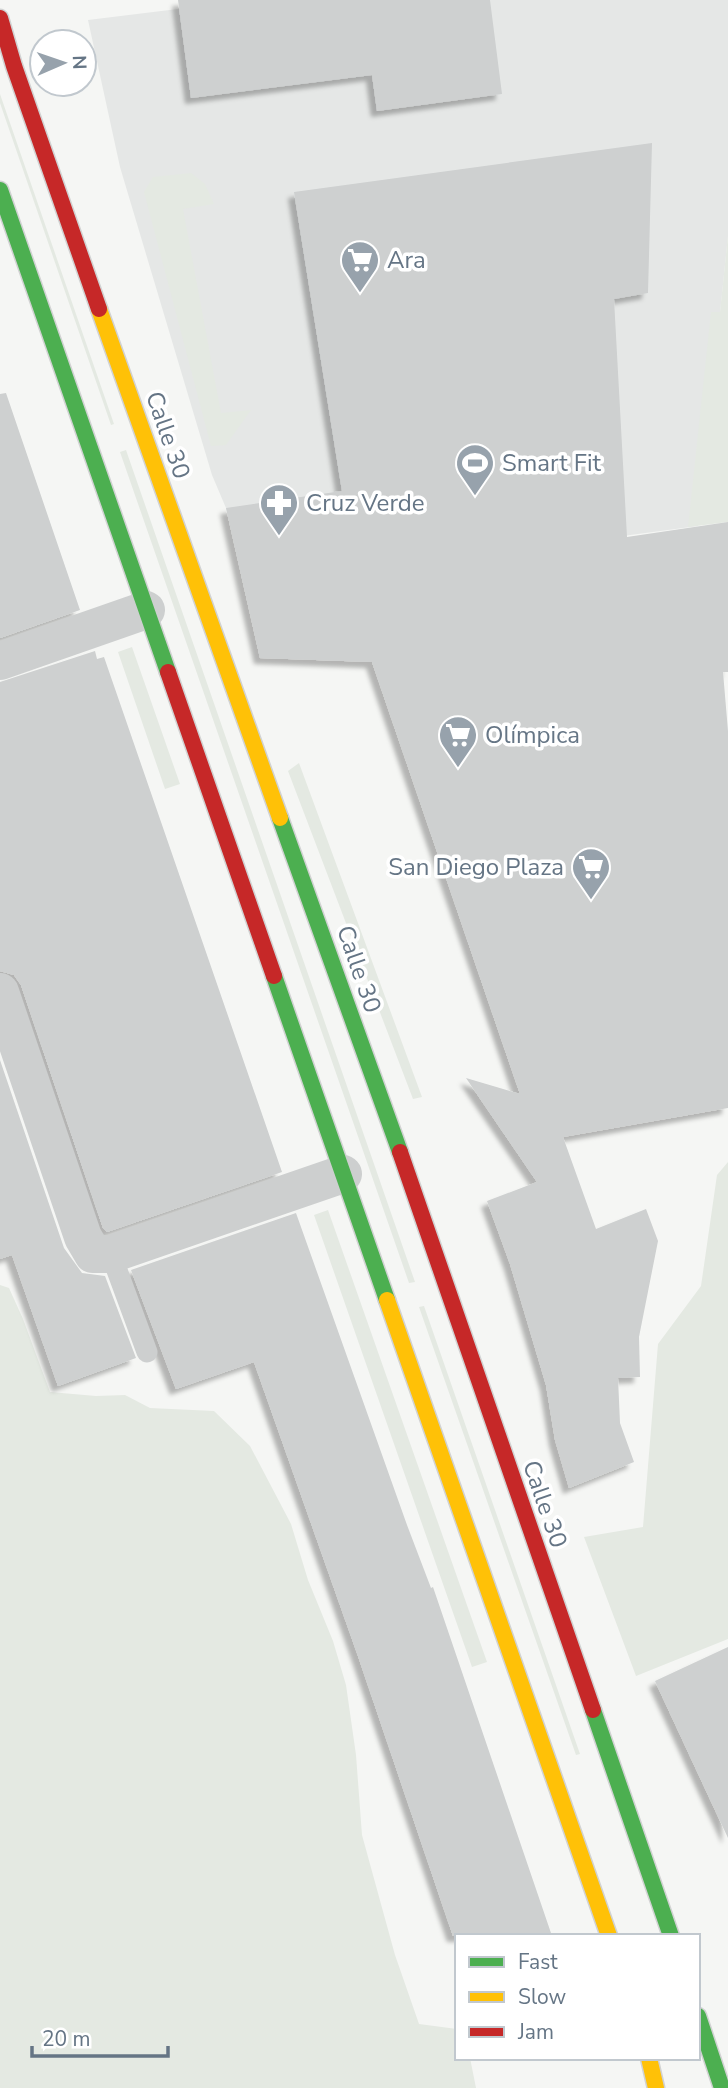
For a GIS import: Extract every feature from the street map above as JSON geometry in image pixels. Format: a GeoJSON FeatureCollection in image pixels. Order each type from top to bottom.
{"type":"FeatureCollection","features":[{"type":"Feature","properties":{"kind":"main road","name":"Calle 30"},"geometry":{"type":"LineString","coordinates":[[0,18],[14,66],[94,295],[408,1176],[670,1934]]}},
{"type":"Feature","properties":{"kind":"main road"},"geometry":{"type":"LineString","coordinates":[[0,190],[11,257],[146,610],[608,1934]]}},
{"type":"Feature","properties":{"kind":"main road"},"geometry":{"type":"LineString","coordinates":[[700,2022],[722,2088]]}},
{"type":"Feature","properties":{"kind":"main road"},"geometry":{"type":"LineString","coordinates":[[649,2060],[656,2088]]}},
{"type":"Feature","properties":{"kind":"street"},"geometry":{"type":"LineString","coordinates":[[0,661],[146,610]]}},
{"type":"Feature","properties":{"kind":"street"},"geometry":{"type":"LineString","coordinates":[[0,992],[83,1237],[93,1254],[111,1254],[343,1174]]}},
{"type":"Feature","properties":{"kind":"lane"},"geometry":{"type":"LineString","coordinates":[[111,1254],[147,1352]]}},
{"type":"Feature","properties":{"kind":"shaded area"},"geometry":{"type":"Polygon","coordinates":[[[251,0],[728,0],[728,236],[698,526],[246,586],[226,508],[212,475],[120,167],[98,66],[98,28],[90,28],[88,20],[251,0]]]}},
{"type":"Feature","properties":{"kind":"shaded area"},"geometry":{"type":"Polygon","coordinates":[[[0,94],[114,424],[111,425],[0,103],[0,94]]]}},
{"type":"Feature","properties":{"kind":"shaded area"},"geometry":{"type":"Polygon","coordinates":[[[191,173],[205,184],[214,204],[183,209],[221,413],[251,410],[226,445],[211,446],[144,192],[153,177],[191,173]]]}},
{"type":"Feature","properties":{"kind":"shaded area"},"geometry":{"type":"Polygon","coordinates":[[[728,235],[728,522],[688,527],[711,312],[720,312],[728,235]]]}},
{"type":"Feature","properties":{"kind":"shaded area"},"geometry":{"type":"Polygon","coordinates":[[[126,450],[415,1282],[409,1283],[120,452],[126,450]]]}},
{"type":"Feature","properties":{"kind":"shaded area"},"geometry":{"type":"Polygon","coordinates":[[[132,647],[180,784],[165,789],[118,652],[132,647]]]}},
{"type":"Feature","properties":{"kind":"shaded area"},"geometry":{"type":"Polygon","coordinates":[[[299,763],[422,1097],[413,1099],[288,771],[299,763]]]}},
{"type":"Feature","properties":{"kind":"shaded area"},"geometry":{"type":"Polygon","coordinates":[[[728,1162],[728,1639],[636,1676],[584,1537],[643,1527],[658,1344],[701,1286],[717,1175],[728,1162]]]}},
{"type":"Feature","properties":{"kind":"shaded area"},"geometry":{"type":"Polygon","coordinates":[[[328,1210],[487,1662],[472,1667],[314,1215],[328,1210]]]}},
{"type":"Feature","properties":{"kind":"shaded area"},"geometry":{"type":"Polygon","coordinates":[[[0,1285],[9,1288],[50,1392],[96,1396],[125,1395],[150,1408],[214,1411],[250,1446],[291,1524],[346,1685],[356,1755],[362,1835],[395,1955],[419,2024],[455,2029],[455,2060],[470,2060],[476,2088],[0,2088],[0,1285]]]}},
{"type":"Feature","properties":{"kind":"shaded area"},"geometry":{"type":"Polygon","coordinates":[[[424,1306],[580,1754],[576,1755],[419,1307],[424,1306]]]}},
{"type":"Feature","properties":{"kind":"building"},"geometry":{"type":"Polygon","coordinates":[[[178,0],[490,0],[502,94],[377,111],[372,75],[191,98],[178,0]]]}},
{"type":"Feature","properties":{"kind":"building"},"geometry":{"type":"Polygon","coordinates":[[[652,143],[648,293],[614,299],[627,537],[728,522],[728,672],[723,672],[728,731],[728,1108],[563,1137],[596,1229],[646,1209],[658,1241],[639,1337],[640,1377],[618,1378],[620,1423],[634,1462],[569,1488],[555,1440],[546,1385],[510,1264],[487,1201],[537,1182],[466,1078],[520,1094],[372,662],[260,658],[226,508],[342,491],[294,192],[652,143]]]}},
{"type":"Feature","properties":{"kind":"building"},"geometry":{"type":"Polygon","coordinates":[[[6,393],[80,610],[0,638],[0,394],[6,393]]]}},
{"type":"Feature","properties":{"kind":"building"},"geometry":{"type":"Polygon","coordinates":[[[95,651],[97,659],[104,657],[282,1172],[107,1232],[103,1228],[21,985],[14,975],[0,971],[0,682],[95,651]]]}},
{"type":"Feature","properties":{"kind":"building"},"geometry":{"type":"Polygon","coordinates":[[[0,1060],[64,1248],[82,1273],[105,1276],[136,1358],[58,1386],[12,1255],[0,1259],[0,1060]]]}},
{"type":"Feature","properties":{"kind":"building"},"geometry":{"type":"Polygon","coordinates":[[[296,1213],[407,1525],[431,1588],[433,1587],[551,1934],[453,1936],[254,1362],[176,1389],[131,1270],[296,1213]]]}},
{"type":"Feature","properties":{"kind":"building"},"geometry":{"type":"Polygon","coordinates":[[[728,1647],[728,1838],[655,1681],[728,1647]]]}},
{"type":"Feature","properties":{"kind":"traffic: fast"},"geometry":{"type":"LineString","coordinates":[[0,190],[168,672]]}},
{"type":"Feature","properties":{"kind":"traffic: fast"},"geometry":{"type":"LineString","coordinates":[[280,818],[400,1152]]}},
{"type":"Feature","properties":{"kind":"traffic: fast"},"geometry":{"type":"LineString","coordinates":[[274,976],[387,1300]]}},
{"type":"Feature","properties":{"kind":"traffic: fast"},"geometry":{"type":"LineString","coordinates":[[593,1710],[670,1934]]}},
{"type":"Feature","properties":{"kind":"traffic: fast"},"geometry":{"type":"LineString","coordinates":[[700,2022],[722,2088]]}},
{"type":"Feature","properties":{"kind":"traffic: slow"},"geometry":{"type":"LineString","coordinates":[[99,309],[280,818]]}},
{"type":"Feature","properties":{"kind":"traffic: slow"},"geometry":{"type":"LineString","coordinates":[[387,1300],[608,1934]]}},
{"type":"Feature","properties":{"kind":"traffic: slow"},"geometry":{"type":"LineString","coordinates":[[649,2060],[656,2088]]}},
{"type":"Feature","properties":{"kind":"traffic: jam"},"geometry":{"type":"LineString","coordinates":[[0,18],[14,66],[99,309]]}},
{"type":"Feature","properties":{"kind":"traffic: jam"},"geometry":{"type":"LineString","coordinates":[[168,672],[274,976]]}},
{"type":"Feature","properties":{"kind":"traffic: jam"},"geometry":{"type":"LineString","coordinates":[[400,1152],[593,1710]]}},
{"type":"Feature","properties":{"kind":"place","name":"Ara"},"geometry":{"type":"Point","coordinates":[360,294]}},
{"type":"Feature","properties":{"kind":"place","name":"Smart Fit"},"geometry":{"type":"Point","coordinates":[475,497]}},
{"type":"Feature","properties":{"kind":"place","name":"Cruz Verde"},"geometry":{"type":"Point","coordinates":[279,537]}},
{"type":"Feature","properties":{"kind":"place","name":"Olímpica"},"geometry":{"type":"Point","coordinates":[458,769]}},
{"type":"Feature","properties":{"kind":"place","name":"San Diego Plaza"},"geometry":{"type":"Point","coordinates":[591,901]}}]}
